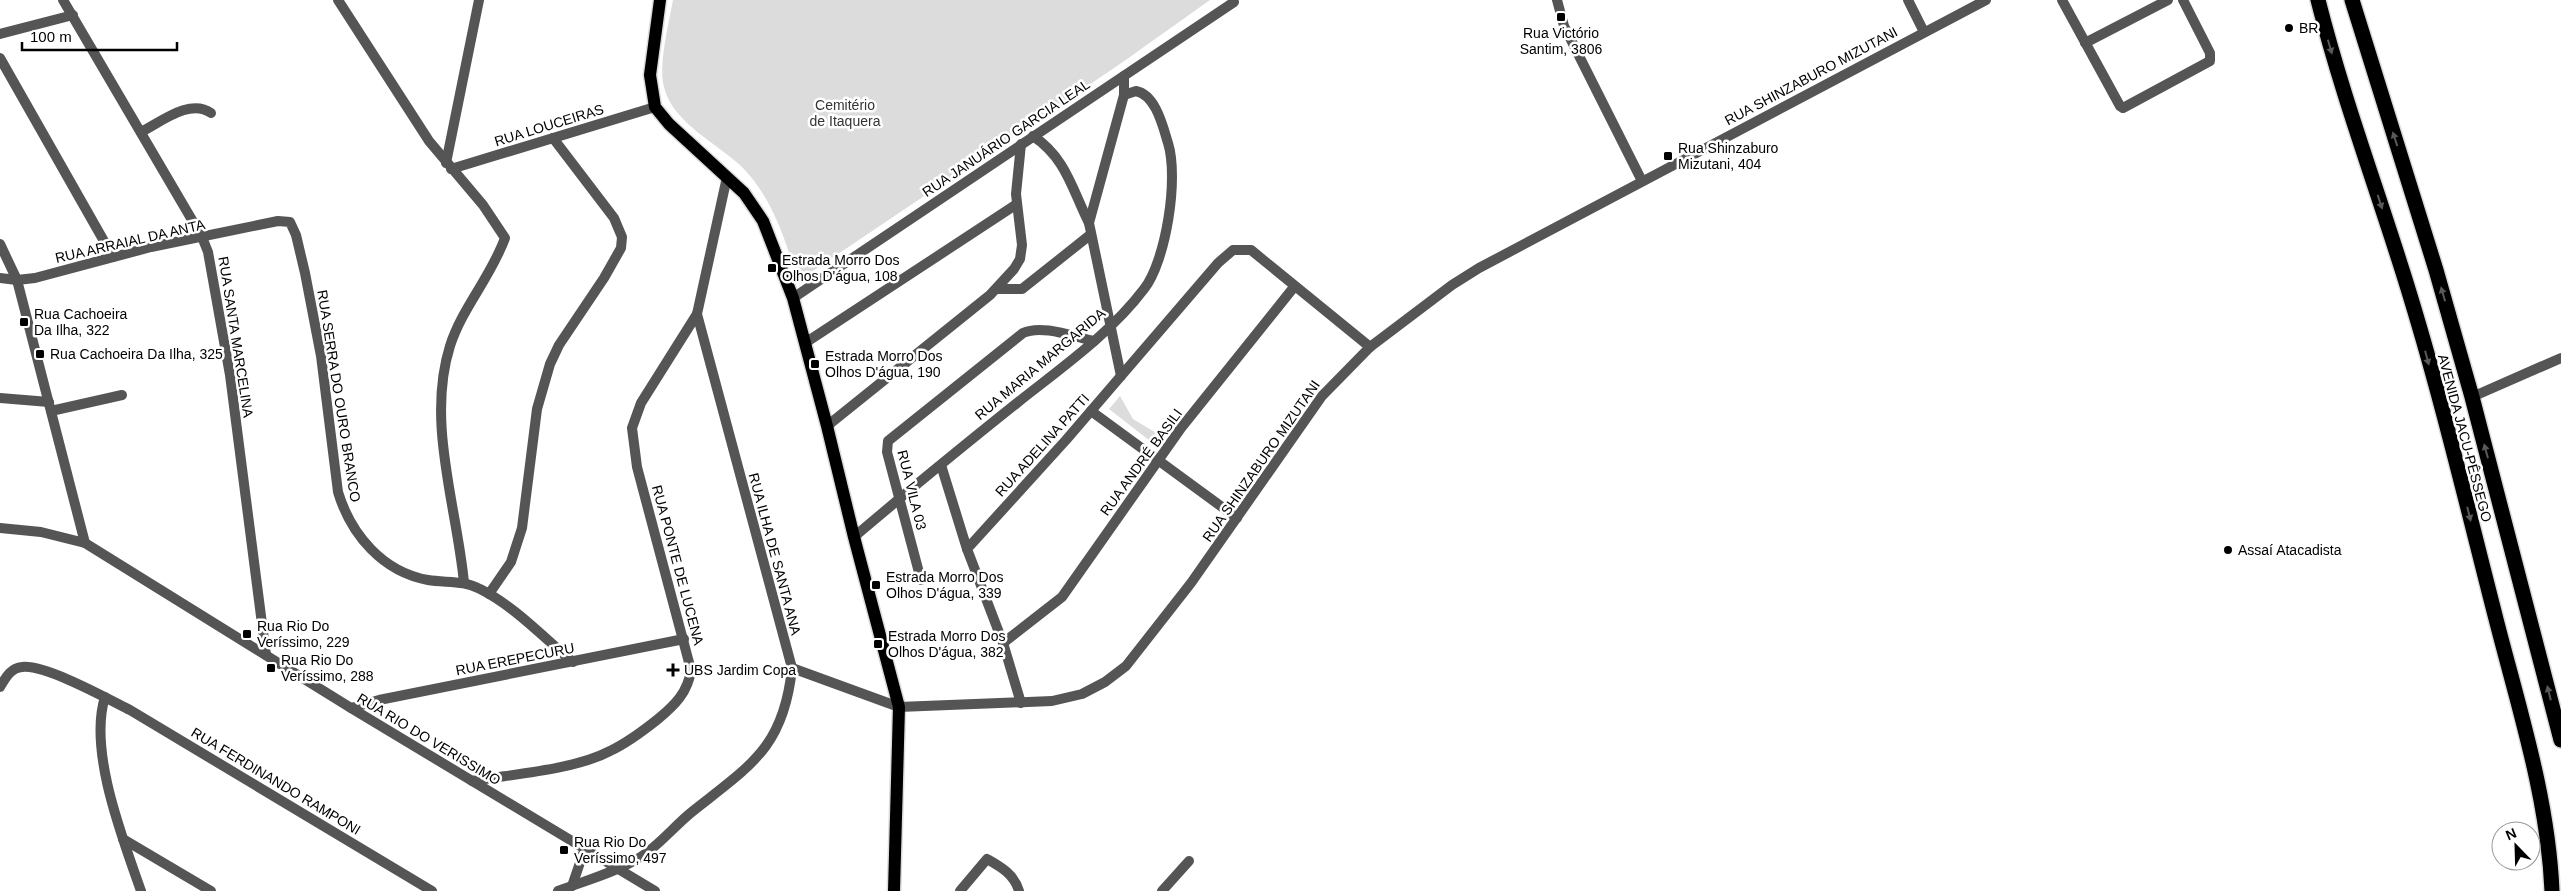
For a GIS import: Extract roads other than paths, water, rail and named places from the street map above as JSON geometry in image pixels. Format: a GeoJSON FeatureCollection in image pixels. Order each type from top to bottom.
{"type":"FeatureCollection","features":[{"type":"Feature","properties":{"kind":"highway","name":"AVENIDA JACU-PÊSSEGO"},"geometry":{"type":"LineString","coordinates":[[2318,0],[2330,46],[2406,281],[2453,452],[2540,792],[2550,855],[2552,891]]}},
{"type":"Feature","properties":{"kind":"highway","name":"AVENIDA JACU-PÊSSEGO"},"geometry":{"type":"LineString","coordinates":[[2352,0],[2434,264],[2472,397],[2561,740]]}},
{"type":"Feature","properties":{"kind":"main road"},"geometry":{"type":"LineString","coordinates":[[660,0],[650,66],[651,90],[655,107],[669,124],[744,193],[764,221],[793,298],[827,426],[899,707],[894,891]]}},
{"type":"Feature","properties":{"kind":"street","name":"RUA SANTA MARCELINA"},"geometry":{"type":"LineString","coordinates":[[64,0],[202,237],[212,268],[230,375],[266,655]]}},
{"type":"Feature","properties":{"kind":"street"},"geometry":{"type":"LineString","coordinates":[[338,0],[414,119],[449,166],[483,205],[505,238],[490,272],[455,331],[449,348],[444,378],[441,428],[444,457],[457,524],[464,583],[489,594],[573,662]]}},
{"type":"Feature","properties":{"kind":"street"},"geometry":{"type":"LineString","coordinates":[[449,166],[479,0]]}},
{"type":"Feature","properties":{"kind":"street"},"geometry":{"type":"LineString","coordinates":[[1557,0],[1564,26],[1642,181]]}},
{"type":"Feature","properties":{"kind":"street"},"geometry":{"type":"LineString","coordinates":[[1908,0],[1924,32]]}},
{"type":"Feature","properties":{"kind":"street","name":"RUA SHINZABURO MIZUTANI"},"geometry":{"type":"LineString","coordinates":[[792,668],[899,707],[1052,701],[1082,694],[1106,682],[1126,666],[1191,583],[1322,396],[1370,347],[1452,285],[1642,181],[1986,0]]}},
{"type":"Feature","properties":{"kind":"street"},"geometry":{"type":"LineString","coordinates":[[2062,0],[2120,106],[2128,107],[2208,64],[2210,61],[2210,53],[2183,0]]}},
{"type":"Feature","properties":{"kind":"street"},"geometry":{"type":"LineString","coordinates":[[2085,42],[2168,0]]}},
{"type":"Feature","properties":{"kind":"street","name":"RUA JANUÁRIO GARCIA LEAL"},"geometry":{"type":"LineString","coordinates":[[793,298],[1234,2]]}},
{"type":"Feature","properties":{"kind":"street"},"geometry":{"type":"LineString","coordinates":[[0,34],[72,15]]}},
{"type":"Feature","properties":{"kind":"street"},"geometry":{"type":"LineString","coordinates":[[0,58],[113,257]]}},
{"type":"Feature","properties":{"kind":"street"},"geometry":{"type":"LineString","coordinates":[[1089,223],[1124,96],[1124,76]]}},
{"type":"Feature","properties":{"kind":"street","name":"RUA MARIA MARGARIDA"},"geometry":{"type":"LineString","coordinates":[[854,537],[898,499],[1094,341],[1144,289],[1152,277],[1163,244],[1173,183],[1171,153],[1160,120],[1150,100],[1136,91],[1124,96]]}},
{"type":"Feature","properties":{"kind":"street","name":"RUA LOUCEIRAS"},"geometry":{"type":"LineString","coordinates":[[449,166],[554,138],[655,107]]}},
{"type":"Feature","properties":{"kind":"street"},"geometry":{"type":"LineString","coordinates":[[141,132],[191,108],[204,108],[211,113]]}},
{"type":"Feature","properties":{"kind":"street"},"geometry":{"type":"LineString","coordinates":[[1033,136],[1050,148],[1061,162],[1089,223],[1121,376]]}},
{"type":"Feature","properties":{"kind":"street"},"geometry":{"type":"LineString","coordinates":[[489,594],[511,562],[522,528],[537,409],[550,364],[559,344],[612,265],[622,242],[620,229],[614,218],[554,138]]}},
{"type":"Feature","properties":{"kind":"street"},"geometry":{"type":"LineString","coordinates":[[827,426],[1008,279],[1020,259],[1022,246],[1016,181],[1021,144]]}},
{"type":"Feature","properties":{"kind":"street","name":"RUA ILHA DE SANTA ANA"},"geometry":{"type":"LineString","coordinates":[[558,891],[617,869],[639,858],[687,815],[750,767],[768,744],[785,711],[792,668],[697,314],[727,177]]}},
{"type":"Feature","properties":{"kind":"street"},"geometry":{"type":"LineString","coordinates":[[805,344],[1017,204]]}},
{"type":"Feature","properties":{"kind":"street","name":"RUA SERRA DO OURO BRANCO"},"geometry":{"type":"LineString","coordinates":[[266,224],[285,220],[290,222],[296,235],[321,356],[336,478],[344,510],[364,540],[387,565],[411,576],[429,580],[464,583]]}},
{"type":"Feature","properties":{"kind":"street","name":"RUA ARRAIAL DA ANTA"},"geometry":{"type":"LineString","coordinates":[[0,278],[17,280],[266,224]]}},
{"type":"Feature","properties":{"kind":"street"},"geometry":{"type":"LineString","coordinates":[[996,289],[1022,289],[1090,234]]}},
{"type":"Feature","properties":{"kind":"street"},"geometry":{"type":"LineString","coordinates":[[0,244],[17,280],[85,543]]}},
{"type":"Feature","properties":{"kind":"street","name":"RUA ADELINA PATTI"},"geometry":{"type":"LineString","coordinates":[[967,549],[1091,411],[1218,263],[1233,250],[1251,250],[1294,287]]}},
{"type":"Feature","properties":{"kind":"street"},"geometry":{"type":"LineString","coordinates":[[1294,287],[1370,347]]}},
{"type":"Feature","properties":{"kind":"street","name":"RUA ANDRÉ BASILI"},"geometry":{"type":"LineString","coordinates":[[1002,643],[1062,597],[1158,460],[1294,287]]}},
{"type":"Feature","properties":{"kind":"street","name":"RUA PONTE DE LUCENA"},"geometry":{"type":"LineString","coordinates":[[472,781],[578,763],[609,752],[636,736],[667,712],[682,696],[689,684],[692,670],[637,467],[632,428],[640,403],[697,314]]}},
{"type":"Feature","properties":{"kind":"street","name":"RUA VILA 03"},"geometry":{"type":"LineString","coordinates":[[921,580],[887,452],[887,445],[892,436],[1029,330],[1050,332],[1094,341]]}},
{"type":"Feature","properties":{"kind":"street"},"geometry":{"type":"LineString","coordinates":[[2472,397],[2561,358]]}},
{"type":"Feature","properties":{"kind":"street"},"geometry":{"type":"LineString","coordinates":[[0,398],[50,407],[122,395]]}},
{"type":"Feature","properties":{"kind":"street"},"geometry":{"type":"LineString","coordinates":[[1091,411],[1237,518]]}},
{"type":"Feature","properties":{"kind":"street"},"geometry":{"type":"LineString","coordinates":[[941,465],[967,549],[1002,643],[1021,703]]}},
{"type":"Feature","properties":{"kind":"street","name":"RUA RIO DO VERISSIMO"},"geometry":{"type":"LineString","coordinates":[[0,528],[48,534],[85,543],[351,708],[655,891]]}},
{"type":"Feature","properties":{"kind":"street","name":"RUA EREPECURU"},"geometry":{"type":"LineString","coordinates":[[351,708],[379,700],[684,638]]}},
{"type":"Feature","properties":{"kind":"street","name":"RUA FERDINANDO RAMPONI"},"geometry":{"type":"LineString","coordinates":[[0,687],[12,670],[30,667],[105,697],[432,891]]}},
{"type":"Feature","properties":{"kind":"street"},"geometry":{"type":"LineString","coordinates":[[105,697],[100,711],[101,739],[113,807],[141,891]]}},
{"type":"Feature","properties":{"kind":"street"},"geometry":{"type":"LineString","coordinates":[[123,839],[210,891]]}},
{"type":"Feature","properties":{"kind":"street"},"geometry":{"type":"LineString","coordinates":[[572,886],[585,848]]}},
{"type":"Feature","properties":{"kind":"street"},"geometry":{"type":"LineString","coordinates":[[960,891],[987,859],[1008,872],[1013,877],[1019,891]]}},
{"type":"Feature","properties":{"kind":"street"},"geometry":{"type":"LineString","coordinates":[[1162,891],[1188,861]]}},
{"type":"Feature","properties":{"kind":"place","name":"Rua Victório Santim, 3806"},"geometry":{"type":"Point","coordinates":[1561,17]}},
{"type":"Feature","properties":{"kind":"place","name":"BR"},"geometry":{"type":"Point","coordinates":[2289,28]}},
{"type":"Feature","properties":{"kind":"place","name":"Rua Shinzaburo Mizutani, 404"},"geometry":{"type":"Point","coordinates":[1668,156]}},
{"type":"Feature","properties":{"kind":"place","name":"Estrada Morro Dos Olhos D'água, 108"},"geometry":{"type":"Point","coordinates":[772,268]}},
{"type":"Feature","properties":{"kind":"place","name":"Rua Cachoeira Da Ilha, 322"},"geometry":{"type":"Point","coordinates":[24,322]}},
{"type":"Feature","properties":{"kind":"place","name":"Rua Cachoeira Da Ilha, 325"},"geometry":{"type":"Point","coordinates":[40,354]}},
{"type":"Feature","properties":{"kind":"place","name":"Estrada Morro Dos Olhos D'água, 190"},"geometry":{"type":"Point","coordinates":[815,364]}},
{"type":"Feature","properties":{"kind":"place","name":"Assaí Atacadista"},"geometry":{"type":"Point","coordinates":[2228,550]}},
{"type":"Feature","properties":{"kind":"place","name":"Estrada Morro Dos Olhos D'água, 339"},"geometry":{"type":"Point","coordinates":[876,585]}},
{"type":"Feature","properties":{"kind":"place","name":"Rua Rio Do Veríssimo, 229"},"geometry":{"type":"Point","coordinates":[247,634]}},
{"type":"Feature","properties":{"kind":"place","name":"Estrada Morro Dos Olhos D'água, 382"},"geometry":{"type":"Point","coordinates":[878,644]}},
{"type":"Feature","properties":{"kind":"place","name":"Rua Rio Do Veríssimo, 288"},"geometry":{"type":"Point","coordinates":[271,668]}},
{"type":"Feature","properties":{"kind":"place","name":"UBS Jardim Copa"},"geometry":{"type":"Point","coordinates":[673,670]}},
{"type":"Feature","properties":{"kind":"place","name":"Rua Rio Do Veríssimo, 497"},"geometry":{"type":"Point","coordinates":[564,850]}},
{"type":"Feature","properties":{"kind":"park label","name":"Cemitério de Itaquera"},"geometry":{"type":"Point","coordinates":[845,114]}}]}
